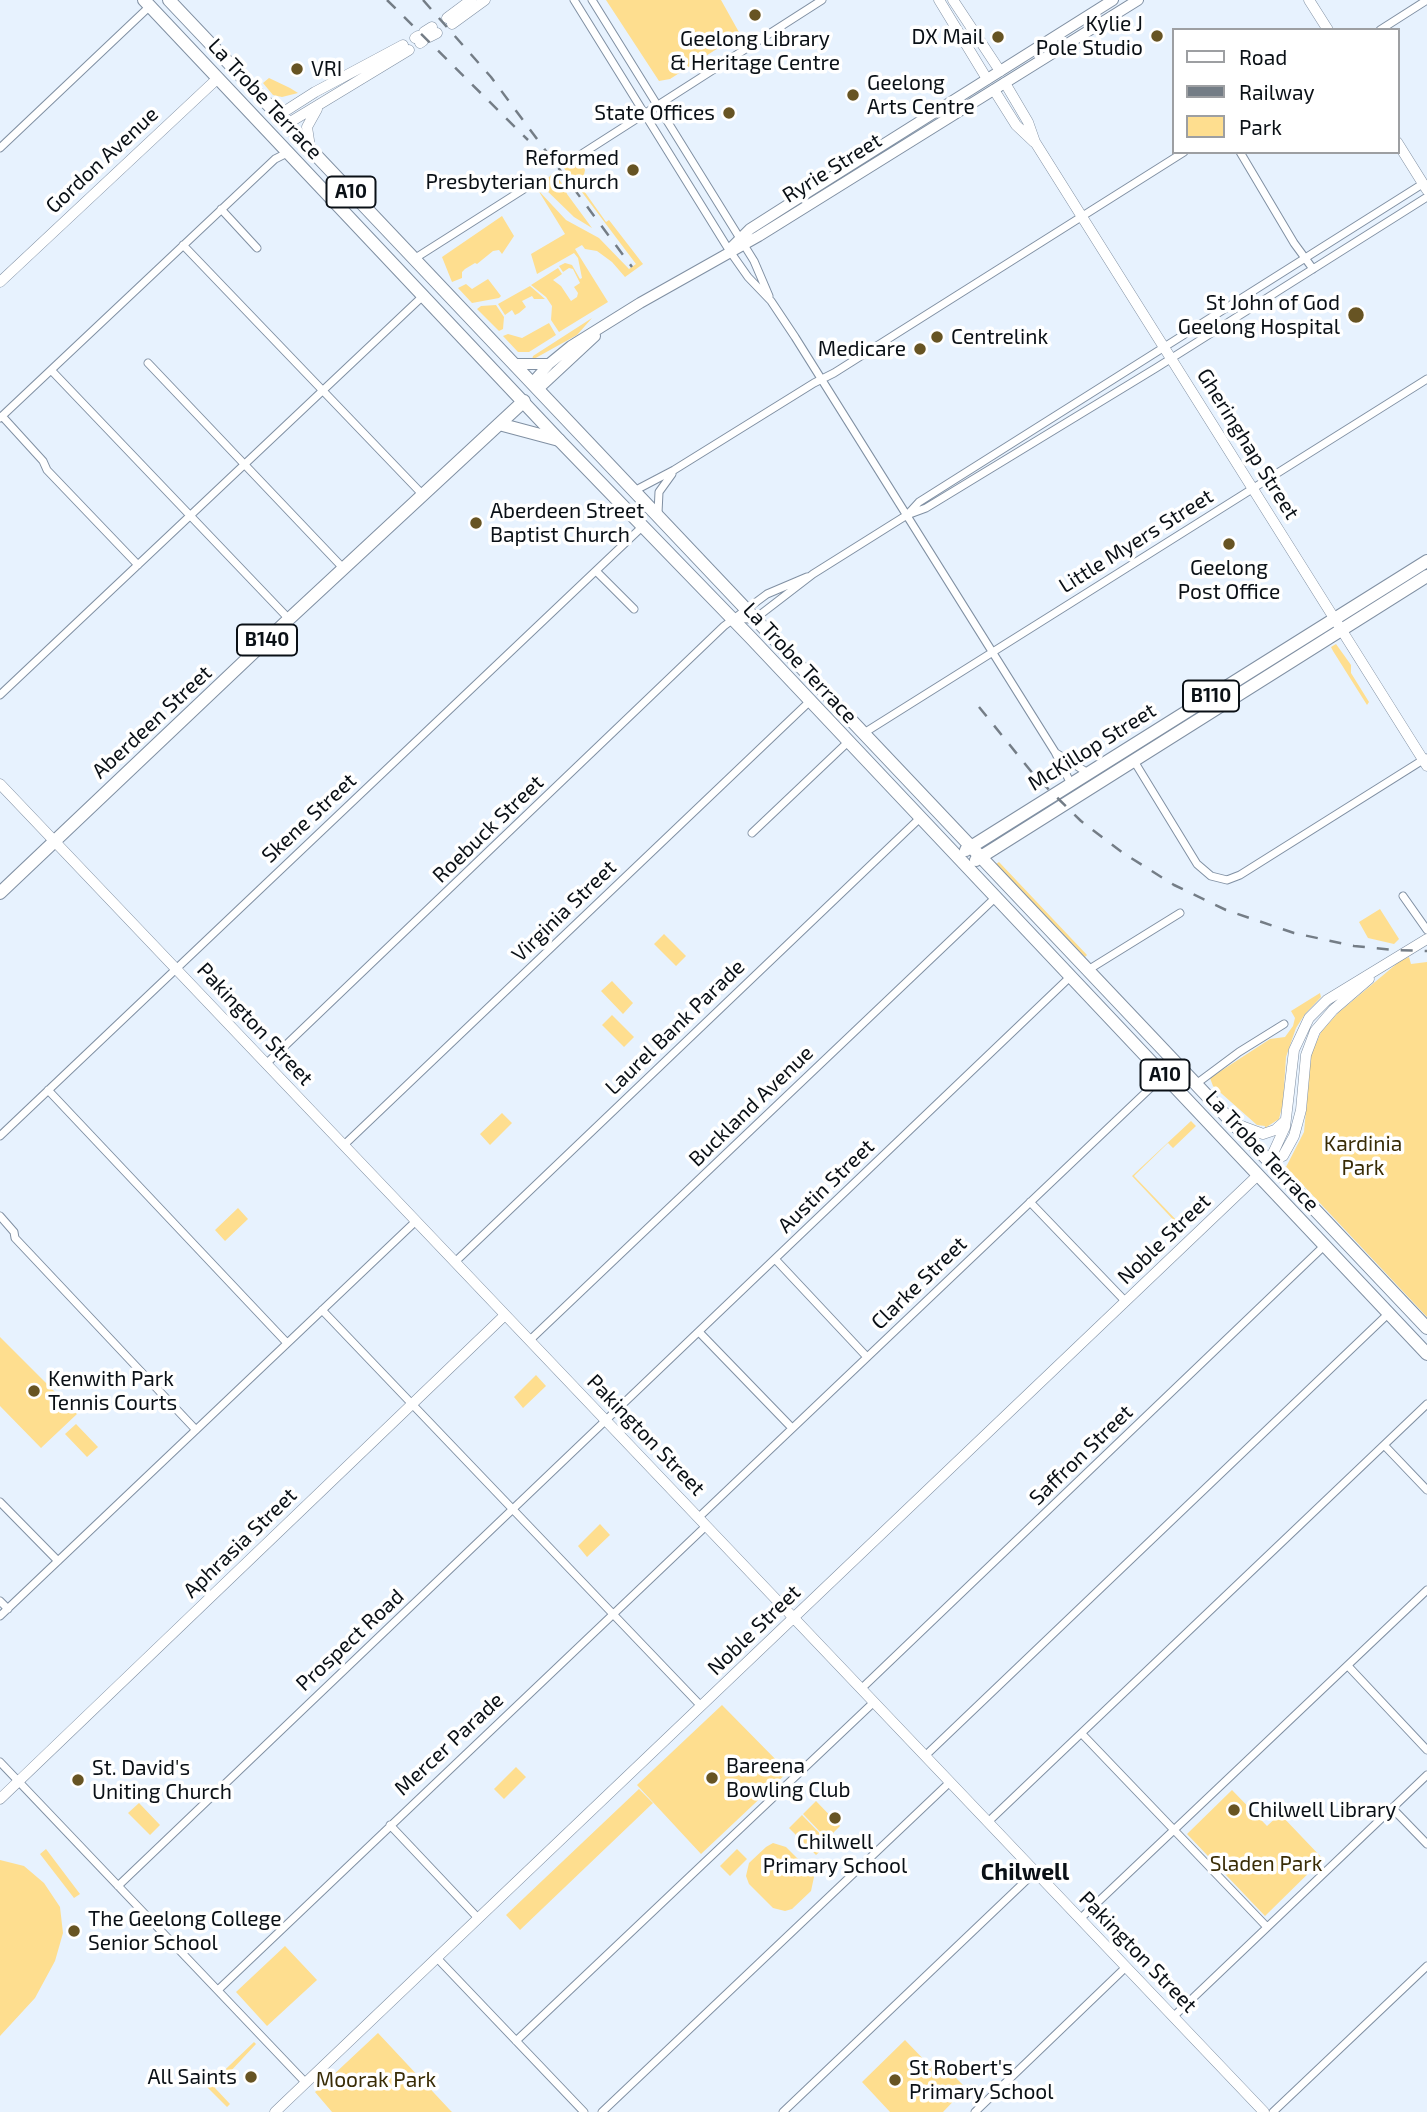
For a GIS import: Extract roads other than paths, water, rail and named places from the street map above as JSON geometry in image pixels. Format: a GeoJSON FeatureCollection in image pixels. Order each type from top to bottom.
{"type":"FeatureCollection","features":[{"type":"Feature","properties":{"kind":"main road","name":"La Trobe Terrace"},"geometry":{"type":"LineString","coordinates":[[169,0],[1427,1328]]}},
{"type":"Feature","properties":{"kind":"main road","name":"Ryrie Street"},"geometry":{"type":"LineString","coordinates":[[742,242],[750,229],[1113,0]]}},
{"type":"Feature","properties":{"kind":"main road","name":"Ryrie Street"},"geometry":{"type":"LineString","coordinates":[[535,386],[549,364],[571,346],[1138,0]]}},
{"type":"Feature","properties":{"kind":"main road","name":"La Trobe Terrace"},"geometry":{"type":"LineString","coordinates":[[147,3],[424,295],[520,402],[732,618],[1427,1353]]}},
{"type":"Feature","properties":{"kind":"main road","name":"Gordon Avenue"},"geometry":{"type":"LineString","coordinates":[[218,78],[231,66]]}},
{"type":"Feature","properties":{"kind":"main road","name":"Gheringhap Street"},"geometry":{"type":"LineString","coordinates":[[1000,71],[1005,83]]}},
{"type":"Feature","properties":{"kind":"main road","name":"Gheringhap Street"},"geometry":{"type":"LineString","coordinates":[[987,79],[994,90]]}},
{"type":"Feature","properties":{"kind":"main road"},"geometry":{"type":"LineString","coordinates":[[270,132],[283,120]]}},
{"type":"Feature","properties":{"kind":"main road","name":"Ryrie Street"},"geometry":{"type":"LineString","coordinates":[[535,386],[601,328]]}},
{"type":"Feature","properties":{"kind":"main road"},"geometry":{"type":"LineString","coordinates":[[514,364],[549,364]]}},
{"type":"Feature","properties":{"kind":"main road","name":"B140"},"geometry":{"type":"LineString","coordinates":[[520,402],[535,386]]}},
{"type":"Feature","properties":{"kind":"main road","name":"Aberdeen Street"},"geometry":{"type":"LineString","coordinates":[[0,893],[520,402]]}},
{"type":"Feature","properties":{"kind":"main road"},"geometry":{"type":"LineString","coordinates":[[499,424],[559,440]]}},
{"type":"Feature","properties":{"kind":"main road","name":"McKillop Street"},"geometry":{"type":"LineString","coordinates":[[957,856],[1427,561]]}},
{"type":"Feature","properties":{"kind":"main road","name":"McKillop Street"},"geometry":{"type":"LineString","coordinates":[[967,866],[1427,576]]}},
{"type":"Feature","properties":{"kind":"main road"},"geometry":{"type":"LineString","coordinates":[[1071,784],[1083,785],[1125,760],[1134,761]]}},
{"type":"Feature","properties":{"kind":"main road"},"geometry":{"type":"LineString","coordinates":[[1258,1175],[1269,1162]]}},
{"type":"Feature","properties":{"kind":"street"},"geometry":{"type":"LineString","coordinates":[[471,0],[447,18],[484,1]]}},
{"type":"Feature","properties":{"kind":"street"},"geometry":{"type":"LineString","coordinates":[[574,0],[646,113],[727,253],[771,301],[822,379],[1055,752],[1071,784]]}},
{"type":"Feature","properties":{"kind":"street"},"geometry":{"type":"LineString","coordinates":[[592,0],[760,272],[771,301]]}},
{"type":"Feature","properties":{"kind":"street"},"geometry":{"type":"LineString","coordinates":[[577,157],[822,0]]}},
{"type":"Feature","properties":{"kind":"street","name":"Gheringhap Street"},"geometry":{"type":"LineString","coordinates":[[939,0],[987,79]]}},
{"type":"Feature","properties":{"kind":"street","name":"Gheringhap Street"},"geometry":{"type":"LineString","coordinates":[[953,0],[1000,71]]}},
{"type":"Feature","properties":{"kind":"street"},"geometry":{"type":"LineString","coordinates":[[1309,0],[1327,28]]}},
{"type":"Feature","properties":{"kind":"street"},"geometry":{"type":"LineString","coordinates":[[1383,28],[1427,0]]}},
{"type":"Feature","properties":{"kind":"street"},"geometry":{"type":"LineString","coordinates":[[452,23],[484,1]]}},
{"type":"Feature","properties":{"kind":"street"},"geometry":{"type":"LineString","coordinates":[[0,148],[147,3]]}},
{"type":"Feature","properties":{"kind":"street"},"geometry":{"type":"LineString","coordinates":[[283,120],[324,101],[401,48]]}},
{"type":"Feature","properties":{"kind":"street"},"geometry":{"type":"LineString","coordinates":[[352,83],[401,48]]}},
{"type":"Feature","properties":{"kind":"street"},"geometry":{"type":"LineString","coordinates":[[283,120],[315,92],[401,48]]}},
{"type":"Feature","properties":{"kind":"street","name":"Gordon Avenue"},"geometry":{"type":"LineString","coordinates":[[0,282],[218,78]]}},
{"type":"Feature","properties":{"kind":"street","name":"Gheringhap Street"},"geometry":{"type":"LineString","coordinates":[[1005,83],[1028,122],[1035,142],[1426,761]]}},
{"type":"Feature","properties":{"kind":"street","name":"Gheringhap Street"},"geometry":{"type":"LineString","coordinates":[[994,90],[1016,125],[1035,142]]}},
{"type":"Feature","properties":{"kind":"street"},"geometry":{"type":"LineString","coordinates":[[313,151],[308,140],[307,127],[315,110],[324,101]]}},
{"type":"Feature","properties":{"kind":"street"},"geometry":{"type":"LineString","coordinates":[[907,515],[919,502],[1164,346],[1426,185],[1399,145]]}},
{"type":"Feature","properties":{"kind":"street"},"geometry":{"type":"LineString","coordinates":[[138,565],[47,470],[43,461],[1,417],[275,159],[289,152]]}},
{"type":"Feature","properties":{"kind":"street"},"geometry":{"type":"LineString","coordinates":[[635,491],[674,470],[960,295],[1181,154]]}},
{"type":"Feature","properties":{"kind":"street"},"geometry":{"type":"LineString","coordinates":[[1241,154],[1294,243],[1313,269]]}},
{"type":"Feature","properties":{"kind":"street"},"geometry":{"type":"LineString","coordinates":[[683,177],[698,169]]}},
{"type":"Feature","properties":{"kind":"street"},"geometry":{"type":"LineString","coordinates":[[414,259],[535,182]]}},
{"type":"Feature","properties":{"kind":"street"},"geometry":{"type":"LineString","coordinates":[[732,618],[776,604],[813,574],[907,515],[924,509],[1171,359],[1427,197]]}},
{"type":"Feature","properties":{"kind":"street"},"geometry":{"type":"LineString","coordinates":[[221,209],[257,248]]}},
{"type":"Feature","properties":{"kind":"street"},"geometry":{"type":"LineString","coordinates":[[183,245],[423,495]]}},
{"type":"Feature","properties":{"kind":"street"},"geometry":{"type":"LineString","coordinates":[[0,695],[424,295]]}},
{"type":"Feature","properties":{"kind":"street"},"geometry":{"type":"LineString","coordinates":[[148,363],[344,569]]}},
{"type":"Feature","properties":{"kind":"street"},"geometry":{"type":"LineString","coordinates":[[51,370],[289,619]]}},
{"type":"Feature","properties":{"kind":"street","name":"Little Myers Street"},"geometry":{"type":"LineString","coordinates":[[864,733],[1427,379]]}},
{"type":"Feature","properties":{"kind":"street"},"geometry":{"type":"LineString","coordinates":[[658,517],[659,492],[674,470]]}},
{"type":"Feature","properties":{"kind":"street","name":"Skene Street"},"geometry":{"type":"LineString","coordinates":[[0,1136],[643,526]]}},
{"type":"Feature","properties":{"kind":"street"},"geometry":{"type":"LineString","coordinates":[[596,571],[634,609]]}},
{"type":"Feature","properties":{"kind":"street"},"geometry":{"type":"LineString","coordinates":[[750,613],[781,586],[813,574]]}},
{"type":"Feature","properties":{"kind":"street","name":"Roebuck Street"},"geometry":{"type":"LineString","coordinates":[[266,1064],[732,618],[750,613]]}},
{"type":"Feature","properties":{"kind":"street","name":"Virginia Street"},"geometry":{"type":"LineString","coordinates":[[344,1145],[809,702]]}},
{"type":"Feature","properties":{"kind":"street"},"geometry":{"type":"LineString","coordinates":[[751,833],[848,743]]}},
{"type":"Feature","properties":{"kind":"street"},"geometry":{"type":"LineString","coordinates":[[1055,752],[1088,773]]}},
{"type":"Feature","properties":{"kind":"street"},"geometry":{"type":"LineString","coordinates":[[1134,761],[1197,864],[1211,876],[1229,880],[1426,761]]}},
{"type":"Feature","properties":{"kind":"street","name":"Pakington Street"},"geometry":{"type":"LineString","coordinates":[[2,790],[55,841],[1264,2112]]}},
{"type":"Feature","properties":{"kind":"street","name":"Laurel Bank Parade"},"geometry":{"type":"LineString","coordinates":[[455,1262],[920,818]]}},
{"type":"Feature","properties":{"kind":"street"},"geometry":{"type":"LineString","coordinates":[[1406,896],[1427,930]]}},
{"type":"Feature","properties":{"kind":"street","name":"Buckland Avenue"},"geometry":{"type":"LineString","coordinates":[[530,1340],[996,897]]}},
{"type":"Feature","properties":{"kind":"street"},"geometry":{"type":"LineString","coordinates":[[1088,970],[1180,913]]}},
{"type":"Feature","properties":{"kind":"street"},"geometry":{"type":"LineString","coordinates":[[1269,1162],[1286,1121],[1292,1057],[1309,1018],[1327,1000],[1427,939]]}},
{"type":"Feature","properties":{"kind":"street"},"geometry":{"type":"LineString","coordinates":[[1269,1162],[1283,1156],[1294,1136],[1301,1110],[1306,1055],[1315,1031],[1332,1010],[1388,962]]}},
{"type":"Feature","properties":{"kind":"street","name":"Austin Street"},"geometry":{"type":"LineString","coordinates":[[606,1421],[1070,976]]}},
{"type":"Feature","properties":{"kind":"street"},"geometry":{"type":"LineString","coordinates":[[1196,1084],[1227,1060],[1284,1024]]}},
{"type":"Feature","properties":{"kind":"street","name":"Clarke Street"},"geometry":{"type":"LineString","coordinates":[[702,1522],[792,1428],[1164,1075]]}},
{"type":"Feature","properties":{"kind":"street"},"geometry":{"type":"LineString","coordinates":[[48,1090],[287,1343]]}},
{"type":"Feature","properties":{"kind":"street"},"geometry":{"type":"LineString","coordinates":[[1233,1123],[1263,1133],[1275,1130],[1286,1121]]}},
{"type":"Feature","properties":{"kind":"street","name":"Noble Street"},"geometry":{"type":"LineString","coordinates":[[275,2112],[1258,1175]]}},
{"type":"Feature","properties":{"kind":"street"},"geometry":{"type":"LineString","coordinates":[[1030,1202],[1126,1302]]}},
{"type":"Feature","properties":{"kind":"street"},"geometry":{"type":"LineString","coordinates":[[0,1216],[14,1232],[15,1238],[196,1430]]}},
{"type":"Feature","properties":{"kind":"street"},"geometry":{"type":"LineString","coordinates":[[0,1616],[416,1221]]}},
{"type":"Feature","properties":{"kind":"street","name":"Saffron Street"},"geometry":{"type":"LineString","coordinates":[[861,1689],[1324,1245]]}},
{"type":"Feature","properties":{"kind":"street"},"geometry":{"type":"LineString","coordinates":[[775,1259],[867,1357]]}},
{"type":"Feature","properties":{"kind":"street"},"geometry":{"type":"LineString","coordinates":[[322,1310],[701,1706]]}},
{"type":"Feature","properties":{"kind":"street"},"geometry":{"type":"LineString","coordinates":[[925,1756],[1389,1313]]}},
{"type":"Feature","properties":{"kind":"street","name":"Aphrasia Street"},"geometry":{"type":"LineString","coordinates":[[0,1799],[505,1315]]}},
{"type":"Feature","properties":{"kind":"street"},"geometry":{"type":"LineString","coordinates":[[699,1332],[792,1428]]}},
{"type":"Feature","properties":{"kind":"street"},"geometry":{"type":"LineString","coordinates":[[988,1822],[1427,1404]]}},
{"type":"Feature","properties":{"kind":"street","name":"Prospect Road"},"geometry":{"type":"LineString","coordinates":[[118,1886],[606,1421]]}},
{"type":"Feature","properties":{"kind":"street"},"geometry":{"type":"LineString","coordinates":[[1384,1445],[1427,1490]]}},
{"type":"Feature","properties":{"kind":"street"},"geometry":{"type":"LineString","coordinates":[[0,1502],[58,1561]]}},
{"type":"Feature","properties":{"kind":"street","name":"Mercer Parade"},"geometry":{"type":"LineString","coordinates":[[218,1990],[614,1613],[702,1522]]}},
{"type":"Feature","properties":{"kind":"street"},"geometry":{"type":"LineString","coordinates":[[1080,1919],[1427,1590]]}},
{"type":"Feature","properties":{"kind":"street"},"geometry":{"type":"LineString","coordinates":[[0,1601],[8,1609]]}},
{"type":"Feature","properties":{"kind":"street"},"geometry":{"type":"LineString","coordinates":[[1348,1665],[1427,1750]]}},
{"type":"Feature","properties":{"kind":"street"},"geometry":{"type":"LineString","coordinates":[[516,2041],[874,1702]]}},
{"type":"Feature","properties":{"kind":"street"},"geometry":{"type":"LineString","coordinates":[[1082,1734],[1267,1927]]}},
{"type":"Feature","properties":{"kind":"street"},"geometry":{"type":"LineString","coordinates":[[0,1762],[306,2083]]}},
{"type":"Feature","properties":{"kind":"street"},"geometry":{"type":"LineString","coordinates":[[1173,2017],[1427,1775]]}},
{"type":"Feature","properties":{"kind":"street"},"geometry":{"type":"LineString","coordinates":[[601,2112],[950,1782]]}},
{"type":"Feature","properties":{"kind":"street"},"geometry":{"type":"LineString","coordinates":[[1392,1808],[1427,1844]]}},
{"type":"Feature","properties":{"kind":"street"},"geometry":{"type":"LineString","coordinates":[[390,1825],[478,1918]]}},
{"type":"Feature","properties":{"kind":"street"},"geometry":{"type":"LineString","coordinates":[[783,2112],[1035,1872]]}},
{"type":"Feature","properties":{"kind":"street"},"geometry":{"type":"LineString","coordinates":[[437,1958],[584,2112]]}},
{"type":"Feature","properties":{"kind":"street"},"geometry":{"type":"LineString","coordinates":[[1273,2112],[1427,1966]]}},
{"type":"Feature","properties":{"kind":"street"},"geometry":{"type":"LineString","coordinates":[[975,2112],[1126,1967]]}},
{"type":"Feature","properties":{"kind":"railway"},"geometry":{"type":"LineString","coordinates":[[387,0],[528,140]]}},
{"type":"Feature","properties":{"kind":"railway"},"geometry":{"type":"LineString","coordinates":[[423,0],[491,77],[632,267]]}},
{"type":"Feature","properties":{"kind":"railway"},"geometry":{"type":"LineString","coordinates":[[979,707],[1034,775],[1081,821],[1123,853],[1174,885],[1226,910],[1294,933],[1354,946],[1427,951]]}},
{"type":"Feature","properties":{"kind":"place","name":"Geelong Library & Heritage Centre"},"geometry":{"type":"Point","coordinates":[755,15]}},
{"type":"Feature","properties":{"kind":"place","name":"Kylie J Pole Studio"},"geometry":{"type":"Point","coordinates":[1157,36]}},
{"type":"Feature","properties":{"kind":"place","name":"DX Mail"},"geometry":{"type":"Point","coordinates":[998,37]}},
{"type":"Feature","properties":{"kind":"place","name":"VRI"},"geometry":{"type":"Point","coordinates":[297,69]}},
{"type":"Feature","properties":{"kind":"place","name":"Geelong Arts Centre"},"geometry":{"type":"Point","coordinates":[853,95]}},
{"type":"Feature","properties":{"kind":"place","name":"State Offices"},"geometry":{"type":"Point","coordinates":[729,113]}},
{"type":"Feature","properties":{"kind":"place","name":"Reformed Presbyterian Church"},"geometry":{"type":"Point","coordinates":[633,170]}},
{"type":"Feature","properties":{"kind":"place","name":"St John of God Geelong Hospital"},"geometry":{"type":"Point","coordinates":[1356,315]}},
{"type":"Feature","properties":{"kind":"place","name":"Centrelink"},"geometry":{"type":"Point","coordinates":[937,337]}},
{"type":"Feature","properties":{"kind":"place","name":"Medicare"},"geometry":{"type":"Point","coordinates":[920,349]}},
{"type":"Feature","properties":{"kind":"place","name":"Aberdeen Street Baptist Church"},"geometry":{"type":"Point","coordinates":[476,523]}},
{"type":"Feature","properties":{"kind":"place","name":"Geelong Post Office"},"geometry":{"type":"Point","coordinates":[1229,544]}},
{"type":"Feature","properties":{"kind":"place","name":"Kenwith Park Tennis Courts"},"geometry":{"type":"Point","coordinates":[34,1391]}},
{"type":"Feature","properties":{"kind":"place","name":"Bareena Bowling Club"},"geometry":{"type":"Point","coordinates":[712,1778]}},
{"type":"Feature","properties":{"kind":"place","name":"St. David's Uniting Church"},"geometry":{"type":"Point","coordinates":[78,1780]}},
{"type":"Feature","properties":{"kind":"place","name":"Chilwell Library"},"geometry":{"type":"Point","coordinates":[1234,1810]}},
{"type":"Feature","properties":{"kind":"place","name":"Chilwell Primary School"},"geometry":{"type":"Point","coordinates":[835,1818]}},
{"type":"Feature","properties":{"kind":"place","name":"The Geelong College Senior School"},"geometry":{"type":"Point","coordinates":[74,1931]}},
{"type":"Feature","properties":{"kind":"place","name":"All Saints"},"geometry":{"type":"Point","coordinates":[251,2077]}},
{"type":"Feature","properties":{"kind":"place","name":"St Robert's Primary School"},"geometry":{"type":"Point","coordinates":[895,2080]}},
{"type":"Feature","properties":{"kind":"district","name":"Chilwell"},"geometry":{"type":"Point","coordinates":[1025,1872]}},
{"type":"Feature","properties":{"kind":"park label","name":"Kardinia Park"},"geometry":{"type":"Point","coordinates":[1363,1156]}},
{"type":"Feature","properties":{"kind":"park label","name":"Sladen Park"},"geometry":{"type":"Point","coordinates":[1266,1864]}},
{"type":"Feature","properties":{"kind":"park label","name":"Moorak Park"},"geometry":{"type":"Point","coordinates":[376,2080]}}]}
